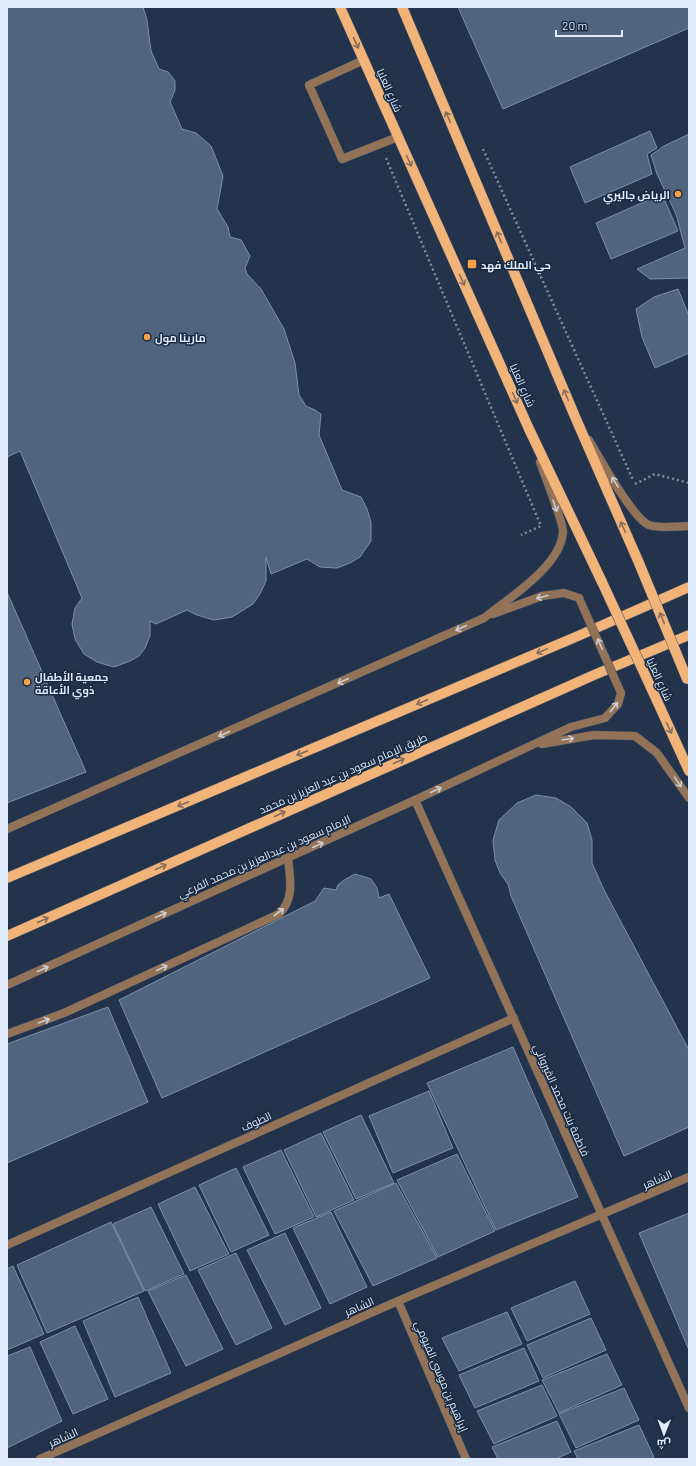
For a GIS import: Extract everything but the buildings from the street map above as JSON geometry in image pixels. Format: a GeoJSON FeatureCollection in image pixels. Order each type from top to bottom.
{"type":"FeatureCollection","features":[{"type":"Feature","properties":{"kind":"main road","name":"شارع العليا"},"geometry":{"type":"LineString","coordinates":[[340,7],[529,429],[602,582],[689,771]]}},
{"type":"Feature","properties":{"kind":"main road"},"geometry":{"type":"LineString","coordinates":[[402,7],[688,681]]}},
{"type":"Feature","properties":{"kind":"main road"},"geometry":{"type":"LineString","coordinates":[[7,878],[578,636],[689,587]]}},
{"type":"Feature","properties":{"kind":"main road","name":"طريق الإمام سعود بن عبد العزيز بن محمد"},"geometry":{"type":"LineString","coordinates":[[7,936],[594,674],[689,635]]}},
{"type":"Feature","properties":{"kind":"street"},"geometry":{"type":"LineString","coordinates":[[364,60],[310,85],[342,159],[398,137]]}},
{"type":"Feature","properties":{"kind":"street"},"geometry":{"type":"LineString","coordinates":[[576,419],[633,510],[648,525],[667,527],[689,526]]}},
{"type":"Feature","properties":{"kind":"street"},"geometry":{"type":"LineString","coordinates":[[7,829],[484,618],[530,581],[548,564],[558,549],[564,531],[529,429]]}},
{"type":"Feature","properties":{"kind":"street","name":"الإمام سعود بن عبدالعزيز بن محمد الفرعي"},"geometry":{"type":"LineString","coordinates":[[7,985],[415,800],[571,727],[605,718],[618,704],[621,693],[579,598],[564,592],[542,596],[484,618]]}},
{"type":"Feature","properties":{"kind":"street"},"geometry":{"type":"LineString","coordinates":[[530,746],[594,735],[634,736],[657,753],[689,798]]}},
{"type":"Feature","properties":{"kind":"street","name":"فاطمة بنت محمد القيرواني"},"geometry":{"type":"LineString","coordinates":[[415,800],[689,1408]]}},
{"type":"Feature","properties":{"kind":"street"},"geometry":{"type":"LineString","coordinates":[[7,1034],[64,1014],[279,914],[285,908],[291,892],[288,858]]}},
{"type":"Feature","properties":{"kind":"street","name":"الطوف"},"geometry":{"type":"LineString","coordinates":[[7,1245],[514,1018]]}},
{"type":"Feature","properties":{"kind":"street","name":"الشاهر"},"geometry":{"type":"LineString","coordinates":[[40,1459],[398,1301],[689,1177]]}},
{"type":"Feature","properties":{"kind":"street","name":"إبراهيم بن موسى الفيومي"},"geometry":{"type":"LineString","coordinates":[[398,1301],[466,1459]]}},
{"type":"Feature","properties":{"kind":"path"},"geometry":{"type":"LineString","coordinates":[[380,144],[541,526],[521,535]]}},
{"type":"Feature","properties":{"kind":"path"},"geometry":{"type":"LineString","coordinates":[[483,149],[635,485],[654,474],[689,483]]}},
{"type":"Feature","properties":{"kind":"place","name":"الرياض جاليري"},"geometry":{"type":"Point","coordinates":[678,194]}},
{"type":"Feature","properties":{"kind":"place","name":"حي الملك فهد"},"geometry":{"type":"Point","coordinates":[472,264]}},
{"type":"Feature","properties":{"kind":"place","name":"مارينا مول"},"geometry":{"type":"Point","coordinates":[147,337]}},
{"type":"Feature","properties":{"kind":"place","name":"جمعية الأطفال ذوي الأعاقة"},"geometry":{"type":"Point","coordinates":[27,682]}}]}
